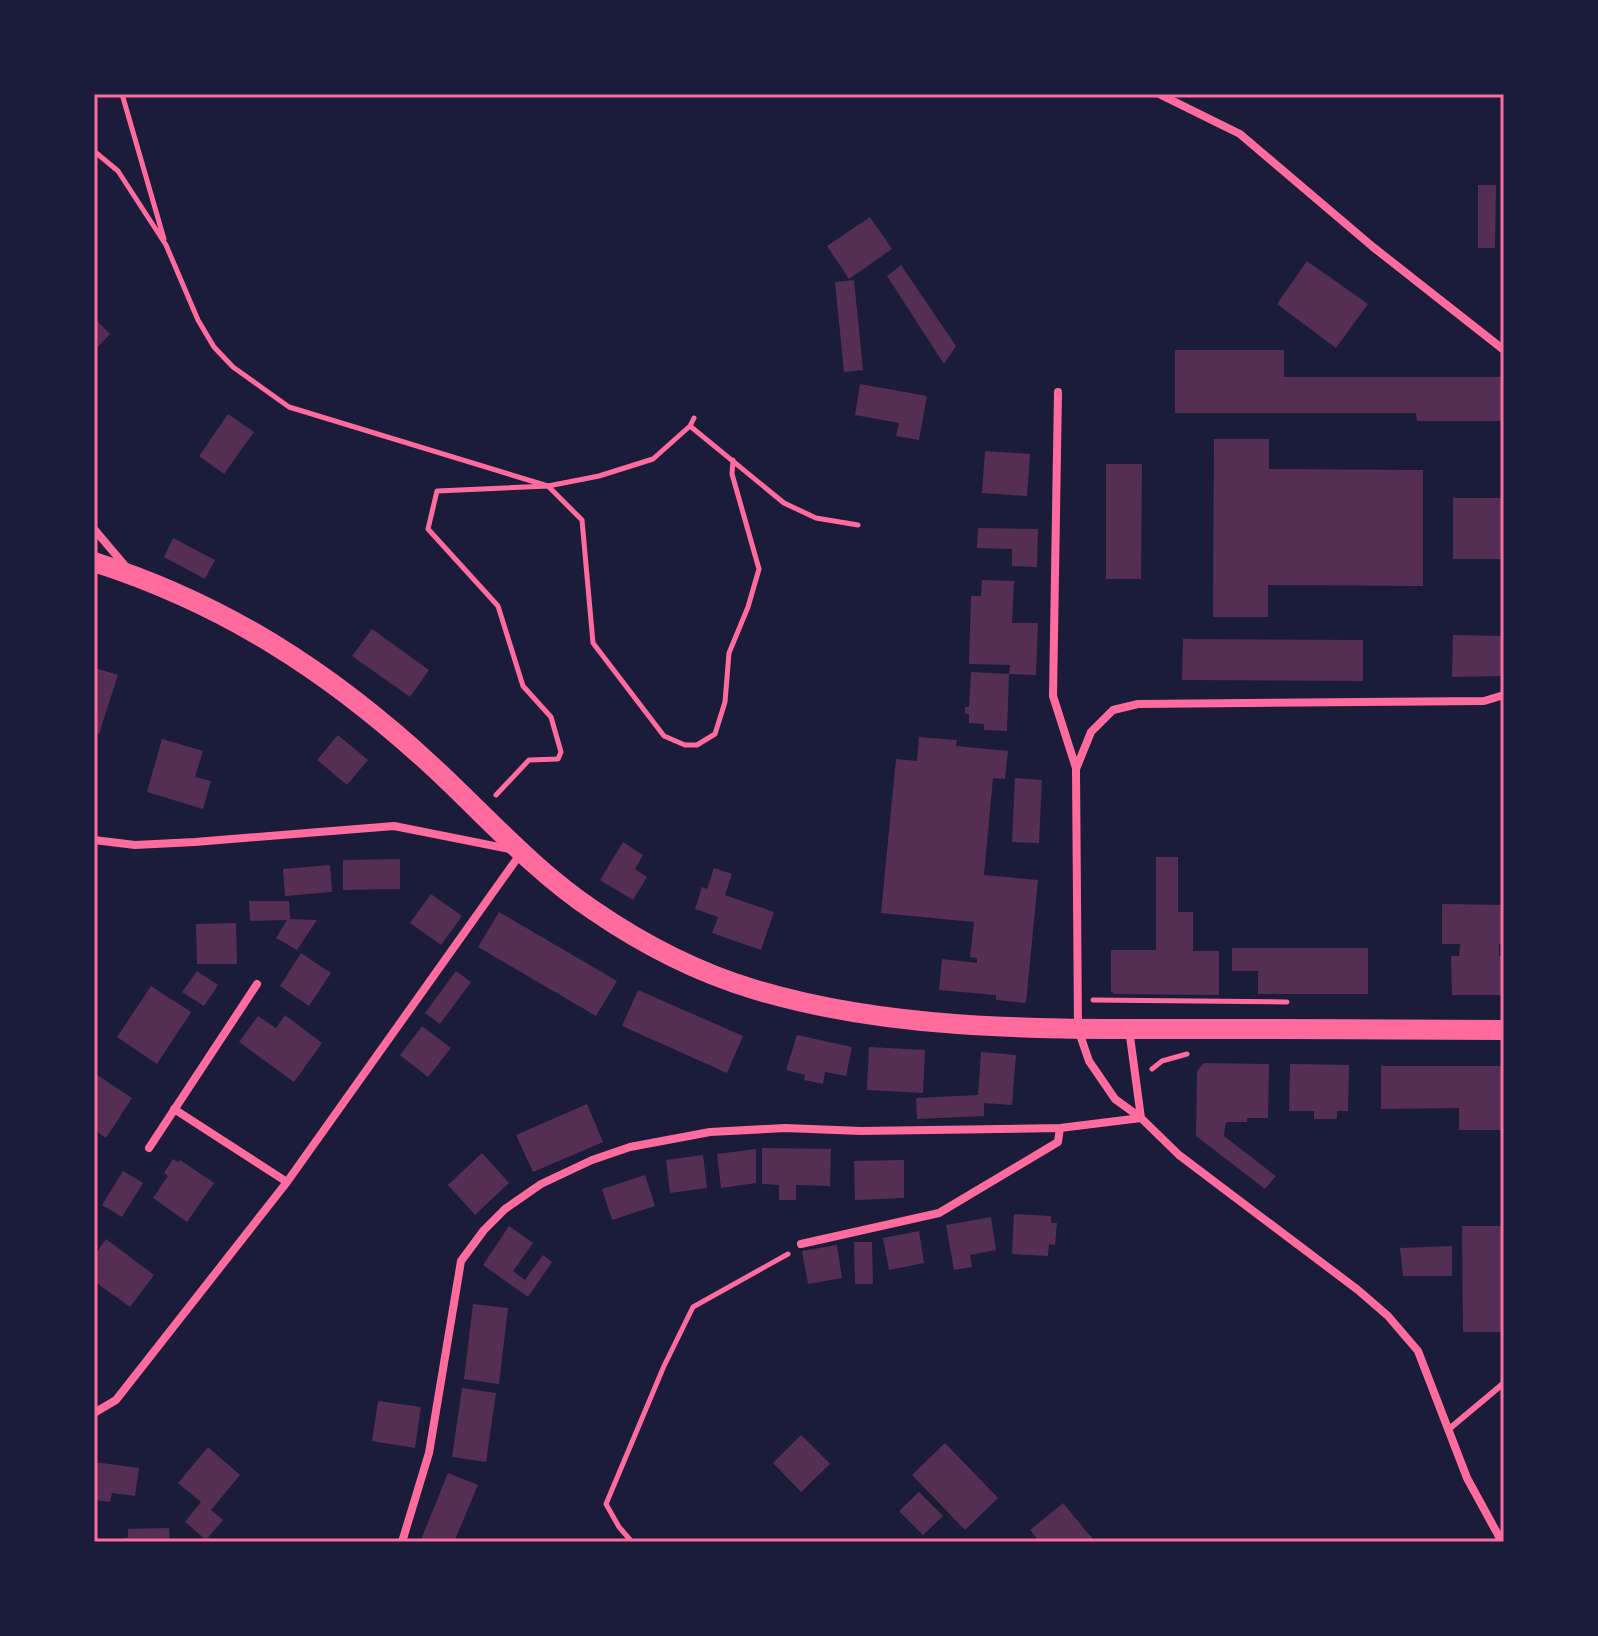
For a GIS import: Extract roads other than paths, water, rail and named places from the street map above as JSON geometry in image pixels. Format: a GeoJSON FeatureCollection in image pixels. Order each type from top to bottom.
{"type":"FeatureCollection","features":[{"type":"Feature","properties":{"kind":"main road"},"geometry":{"type":"LineString","coordinates":[[94,562],[170,589],[287,650],[357,701],[429,763],[522,851],[589,907],[639,940],[752,989],[878,1014],[996,1025],[1078,1029],[1504,1030]]}},
{"type":"Feature","properties":{"kind":"street"},"geometry":{"type":"LineString","coordinates":[[1159,94],[1240,134],[1373,247],[1504,350]]}},
{"type":"Feature","properties":{"kind":"street"},"geometry":{"type":"LineString","coordinates":[[1058,392],[1053,696],[1076,769],[1078,1029],[1089,1061],[1115,1099],[1141,1118],[1179,1155],[1388,1316],[1418,1351],[1467,1478],[1502,1542]]}},
{"type":"Feature","properties":{"kind":"street"},"geometry":{"type":"LineString","coordinates":[[94,529],[132,575]]}},
{"type":"Feature","properties":{"kind":"street"},"geometry":{"type":"LineString","coordinates":[[1076,769],[1091,732],[1113,710],[1138,704],[1484,701],[1504,695]]}},
{"type":"Feature","properties":{"kind":"street"},"geometry":{"type":"LineString","coordinates":[[94,840],[135,845],[394,826],[522,851],[287,1182],[116,1400],[94,1413]]}},
{"type":"Feature","properties":{"kind":"street"},"geometry":{"type":"LineString","coordinates":[[149,1148],[257,984]]}},
{"type":"Feature","properties":{"kind":"street"},"geometry":{"type":"LineString","coordinates":[[1129,1029],[1141,1118]]}},
{"type":"Feature","properties":{"kind":"street"},"geometry":{"type":"LineString","coordinates":[[174,1109],[287,1182]]}},
{"type":"Feature","properties":{"kind":"street"},"geometry":{"type":"LineString","coordinates":[[402,1542],[429,1453],[461,1261],[484,1230],[505,1209],[541,1184],[592,1160],[630,1147],[710,1132],[785,1128],[861,1131],[1060,1128],[1141,1118]]}},
{"type":"Feature","properties":{"kind":"street"},"geometry":{"type":"LineString","coordinates":[[801,1244],[939,1213],[1058,1142],[1060,1128]]}},
{"type":"Feature","properties":{"kind":"lane"},"geometry":{"type":"LineString","coordinates":[[1449,1429],[1504,1383]]}}]}
